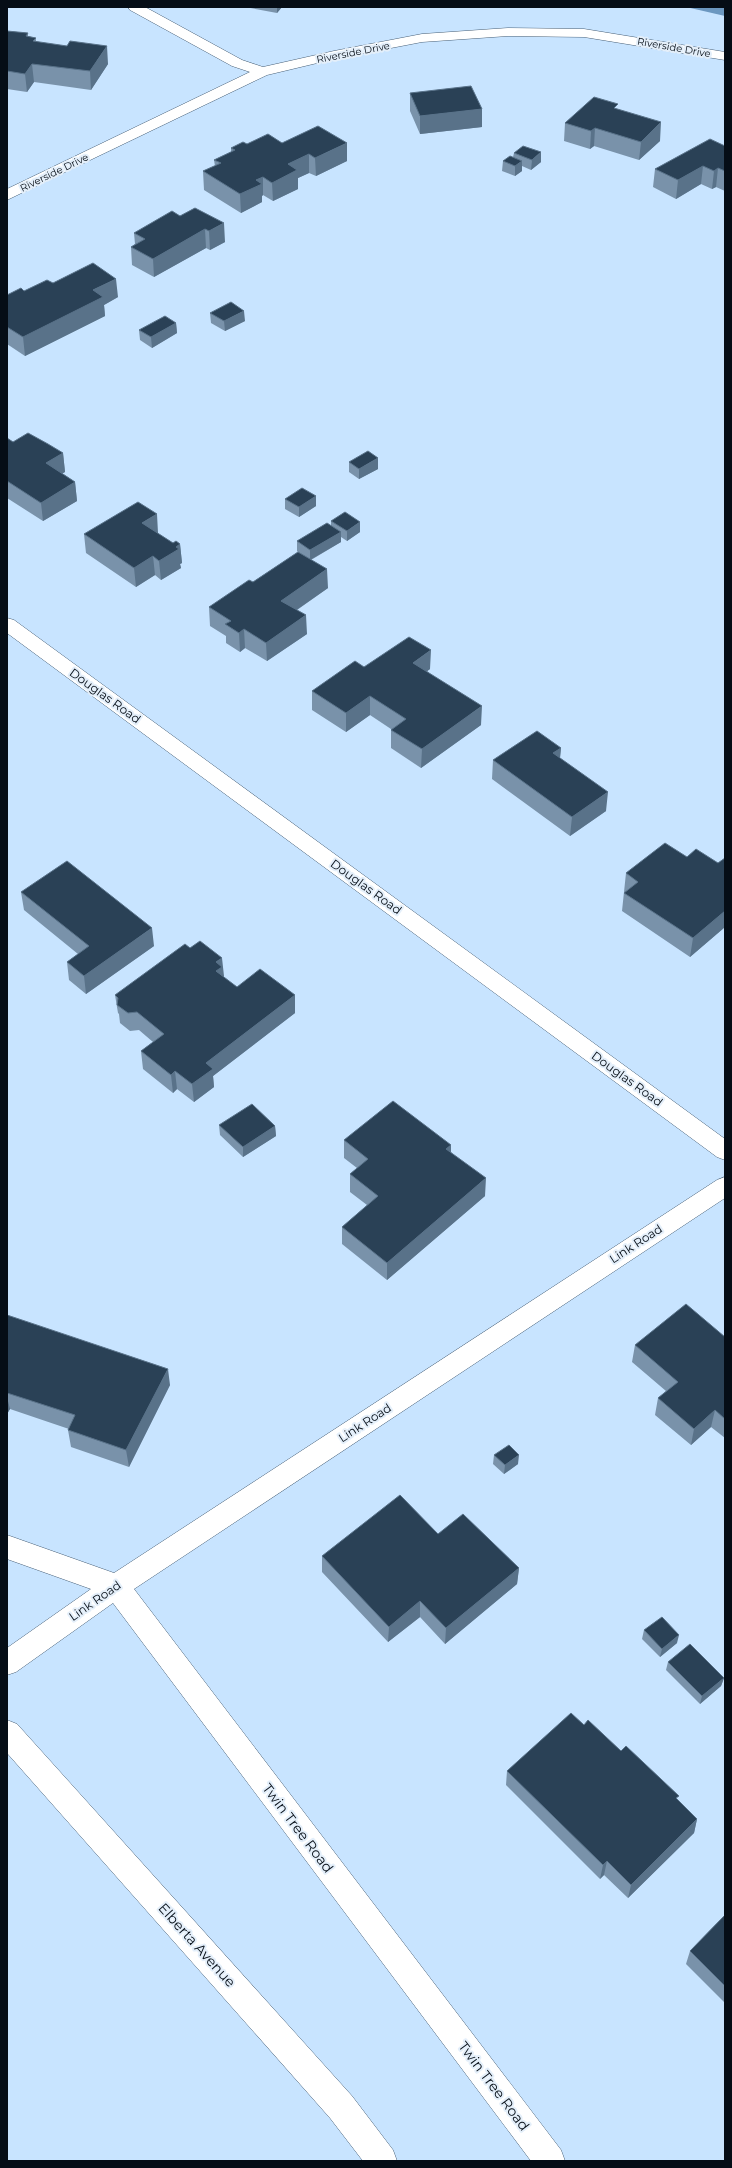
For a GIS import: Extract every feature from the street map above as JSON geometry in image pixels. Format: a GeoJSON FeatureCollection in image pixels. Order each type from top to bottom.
{"type":"FeatureCollection","features":[{"type":"Feature","properties":{"kind":"street"},"geometry":{"type":"LineString","coordinates":[[135,7],[237,63],[262,72]]}},
{"type":"Feature","properties":{"kind":"street","name":"Riverside Drive"},"geometry":{"type":"LineString","coordinates":[[7,195],[262,72],[334,55],[422,38],[508,32],[584,33],[725,56]]}},
{"type":"Feature","properties":{"kind":"street","name":"Douglas Road"},"geometry":{"type":"LineString","coordinates":[[7,624],[725,1150]]}},
{"type":"Feature","properties":{"kind":"street","name":"Link Road"},"geometry":{"type":"LineString","coordinates":[[7,1663],[116,1586],[725,1186]]}},
{"type":"Feature","properties":{"kind":"street"},"geometry":{"type":"LineString","coordinates":[[7,1547],[116,1586]]}},
{"type":"Feature","properties":{"kind":"street","name":"Twin Tree Road"},"geometry":{"type":"LineString","coordinates":[[116,1586],[550,2161]]}},
{"type":"Feature","properties":{"kind":"street","name":"Elberta Avenue"},"geometry":{"type":"LineString","coordinates":[[7,1733],[341,2107],[382,2161]]}},
{"type":"Feature","properties":{"kind":"water"},"geometry":{"type":"Polygon","coordinates":[[[686,7],[725,7],[725,16],[686,7]]]}},
{"type":"Feature","properties":{"kind":"building"},"geometry":{"type":"Polygon","coordinates":[[[7,31],[28,33],[26,36],[36,38],[33,41],[67,46],[70,41],[107,46],[90,71],[32,64],[25,74],[7,71],[7,31]]]}},
{"type":"Feature","properties":{"kind":"building"},"geometry":{"type":"Polygon","coordinates":[[[471,86],[482,109],[420,116],[410,93],[471,86]]]}},
{"type":"Feature","properties":{"kind":"building"},"geometry":{"type":"Polygon","coordinates":[[[594,97],[618,104],[614,108],[661,122],[641,142],[595,128],[591,131],[565,123],[594,97]]]}},
{"type":"Feature","properties":{"kind":"building"},"geometry":{"type":"Polygon","coordinates":[[[318,126],[347,143],[315,158],[309,154],[288,164],[297,170],[272,183],[263,177],[256,180],[262,184],[240,194],[203,171],[221,163],[214,160],[235,150],[231,148],[243,142],[247,144],[268,134],[282,143],[318,126]]]}},
{"type":"Feature","properties":{"kind":"building"},"geometry":{"type":"Polygon","coordinates":[[[710,139],[725,146],[725,171],[718,168],[714,171],[703,166],[678,180],[655,169],[710,139]]]}},
{"type":"Feature","properties":{"kind":"building"},"geometry":{"type":"Polygon","coordinates":[[[523,146],[541,152],[532,160],[514,153],[523,146]]]}},
{"type":"Feature","properties":{"kind":"building"},"geometry":{"type":"Polygon","coordinates":[[[510,156],[522,161],[515,166],[503,161],[510,156]]]}},
{"type":"Feature","properties":{"kind":"building"},"geometry":{"type":"Polygon","coordinates":[[[195,208],[224,223],[209,231],[205,229],[153,259],[131,247],[145,239],[134,233],[172,211],[180,216],[195,208]]]}},
{"type":"Feature","properties":{"kind":"building"},"geometry":{"type":"Polygon","coordinates":[[[93,263],[116,279],[93,290],[103,297],[23,337],[7,327],[7,295],[21,288],[24,291],[47,280],[53,283],[93,263]]]}},
{"type":"Feature","properties":{"kind":"building"},"geometry":{"type":"Polygon","coordinates":[[[231,302],[244,311],[224,321],[210,313],[231,302]]]}},
{"type":"Feature","properties":{"kind":"building"},"geometry":{"type":"Polygon","coordinates":[[[165,316],[176,323],[151,337],[139,330],[165,316]]]}},
{"type":"Feature","properties":{"kind":"building"},"geometry":{"type":"Polygon","coordinates":[[[28,433],[63,453],[46,463],[75,482],[41,503],[7,481],[7,438],[13,442],[28,433]]]}},
{"type":"Feature","properties":{"kind":"building"},"geometry":{"type":"Polygon","coordinates":[[[368,451],[378,458],[359,469],[349,462],[368,451]]]}},
{"type":"Feature","properties":{"kind":"building"},"geometry":{"type":"Polygon","coordinates":[[[302,488],[316,496],[299,507],[285,499],[302,488]]]}},
{"type":"Feature","properties":{"kind":"building"},"geometry":{"type":"Polygon","coordinates":[[[138,502],[157,514],[142,523],[173,543],[176,541],[180,544],[176,547],[179,549],[159,561],[153,556],[134,568],[84,534],[138,502]]]}},
{"type":"Feature","properties":{"kind":"building"},"geometry":{"type":"Polygon","coordinates":[[[345,512],[360,522],[347,531],[331,521],[345,512]]]}},
{"type":"Feature","properties":{"kind":"building"},"geometry":{"type":"Polygon","coordinates":[[[327,523],[341,532],[310,550],[297,541],[327,523]]]}},
{"type":"Feature","properties":{"kind":"building"},"geometry":{"type":"Polygon","coordinates":[[[298,552],[327,569],[281,601],[306,615],[266,643],[244,629],[239,633],[225,624],[231,621],[209,607],[249,580],[253,582],[298,552]]]}},
{"type":"Feature","properties":{"kind":"building"},"geometry":{"type":"Polygon","coordinates":[[[409,637],[431,650],[413,663],[482,706],[422,749],[391,730],[406,719],[370,696],[346,713],[312,691],[355,661],[364,667],[409,637]]]}},
{"type":"Feature","properties":{"kind":"building"},"geometry":{"type":"Polygon","coordinates":[[[537,731],[561,748],[553,753],[608,792],[572,817],[493,760],[537,731]]]}},
{"type":"Feature","properties":{"kind":"building"},"geometry":{"type":"Polygon","coordinates":[[[665,843],[687,857],[696,849],[718,863],[725,858],[725,911],[693,938],[624,893],[638,882],[626,873],[665,843]]]}},
{"type":"Feature","properties":{"kind":"building"},"geometry":{"type":"Polygon","coordinates":[[[67,861],[152,928],[84,976],[67,962],[89,946],[21,892],[67,861]]]}},
{"type":"Feature","properties":{"kind":"building"},"geometry":{"type":"Polygon","coordinates":[[[200,941],[222,958],[216,962],[222,967],[216,971],[237,987],[260,969],[295,995],[206,1063],[213,1069],[192,1084],[175,1071],[171,1075],[141,1051],[164,1034],[137,1012],[128,1013],[117,1005],[118,998],[115,995],[185,944],[190,948],[200,941]]]}},
{"type":"Feature","properties":{"kind":"building"},"geometry":{"type":"Polygon","coordinates":[[[393,1101],[451,1145],[446,1149],[486,1178],[387,1263],[342,1227],[378,1196],[350,1174],[368,1159],[344,1140],[393,1101]]]}},
{"type":"Feature","properties":{"kind":"building"},"geometry":{"type":"Polygon","coordinates":[[[252,1104],[275,1126],[243,1147],[219,1125],[252,1104]]]}},
{"type":"Feature","properties":{"kind":"building"},"geometry":{"type":"Polygon","coordinates":[[[686,1304],[725,1337],[725,1419],[715,1410],[694,1429],[658,1398],[678,1382],[635,1345],[686,1304]]]}},
{"type":"Feature","properties":{"kind":"building"},"geometry":{"type":"Polygon","coordinates":[[[7,1315],[168,1369],[126,1450],[68,1430],[75,1415],[7,1393],[7,1315]]]}},
{"type":"Feature","properties":{"kind":"building"},"geometry":{"type":"Polygon","coordinates":[[[509,1445],[519,1455],[505,1465],[494,1455],[509,1445]]]}},
{"type":"Feature","properties":{"kind":"building"},"geometry":{"type":"Polygon","coordinates":[[[400,1495],[438,1534],[463,1514],[519,1568],[446,1628],[420,1601],[389,1627],[322,1556],[400,1495]]]}},
{"type":"Feature","properties":{"kind":"building"},"geometry":{"type":"Polygon","coordinates":[[[662,1617],[679,1635],[662,1649],[644,1630],[662,1617]]]}},
{"type":"Feature","properties":{"kind":"building"},"geometry":{"type":"Polygon","coordinates":[[[690,1644],[724,1678],[702,1696],[668,1662],[690,1644]]]}},
{"type":"Feature","properties":{"kind":"building"},"geometry":{"type":"Polygon","coordinates":[[[571,1713],[584,1725],[588,1720],[621,1751],[626,1746],[679,1796],[676,1798],[697,1819],[631,1885],[607,1861],[603,1865],[507,1771],[571,1713]]]}},
{"type":"Feature","properties":{"kind":"building"},"geometry":{"type":"Polygon","coordinates":[[[725,1915],[725,1986],[690,1951],[725,1915]]]}}]}
